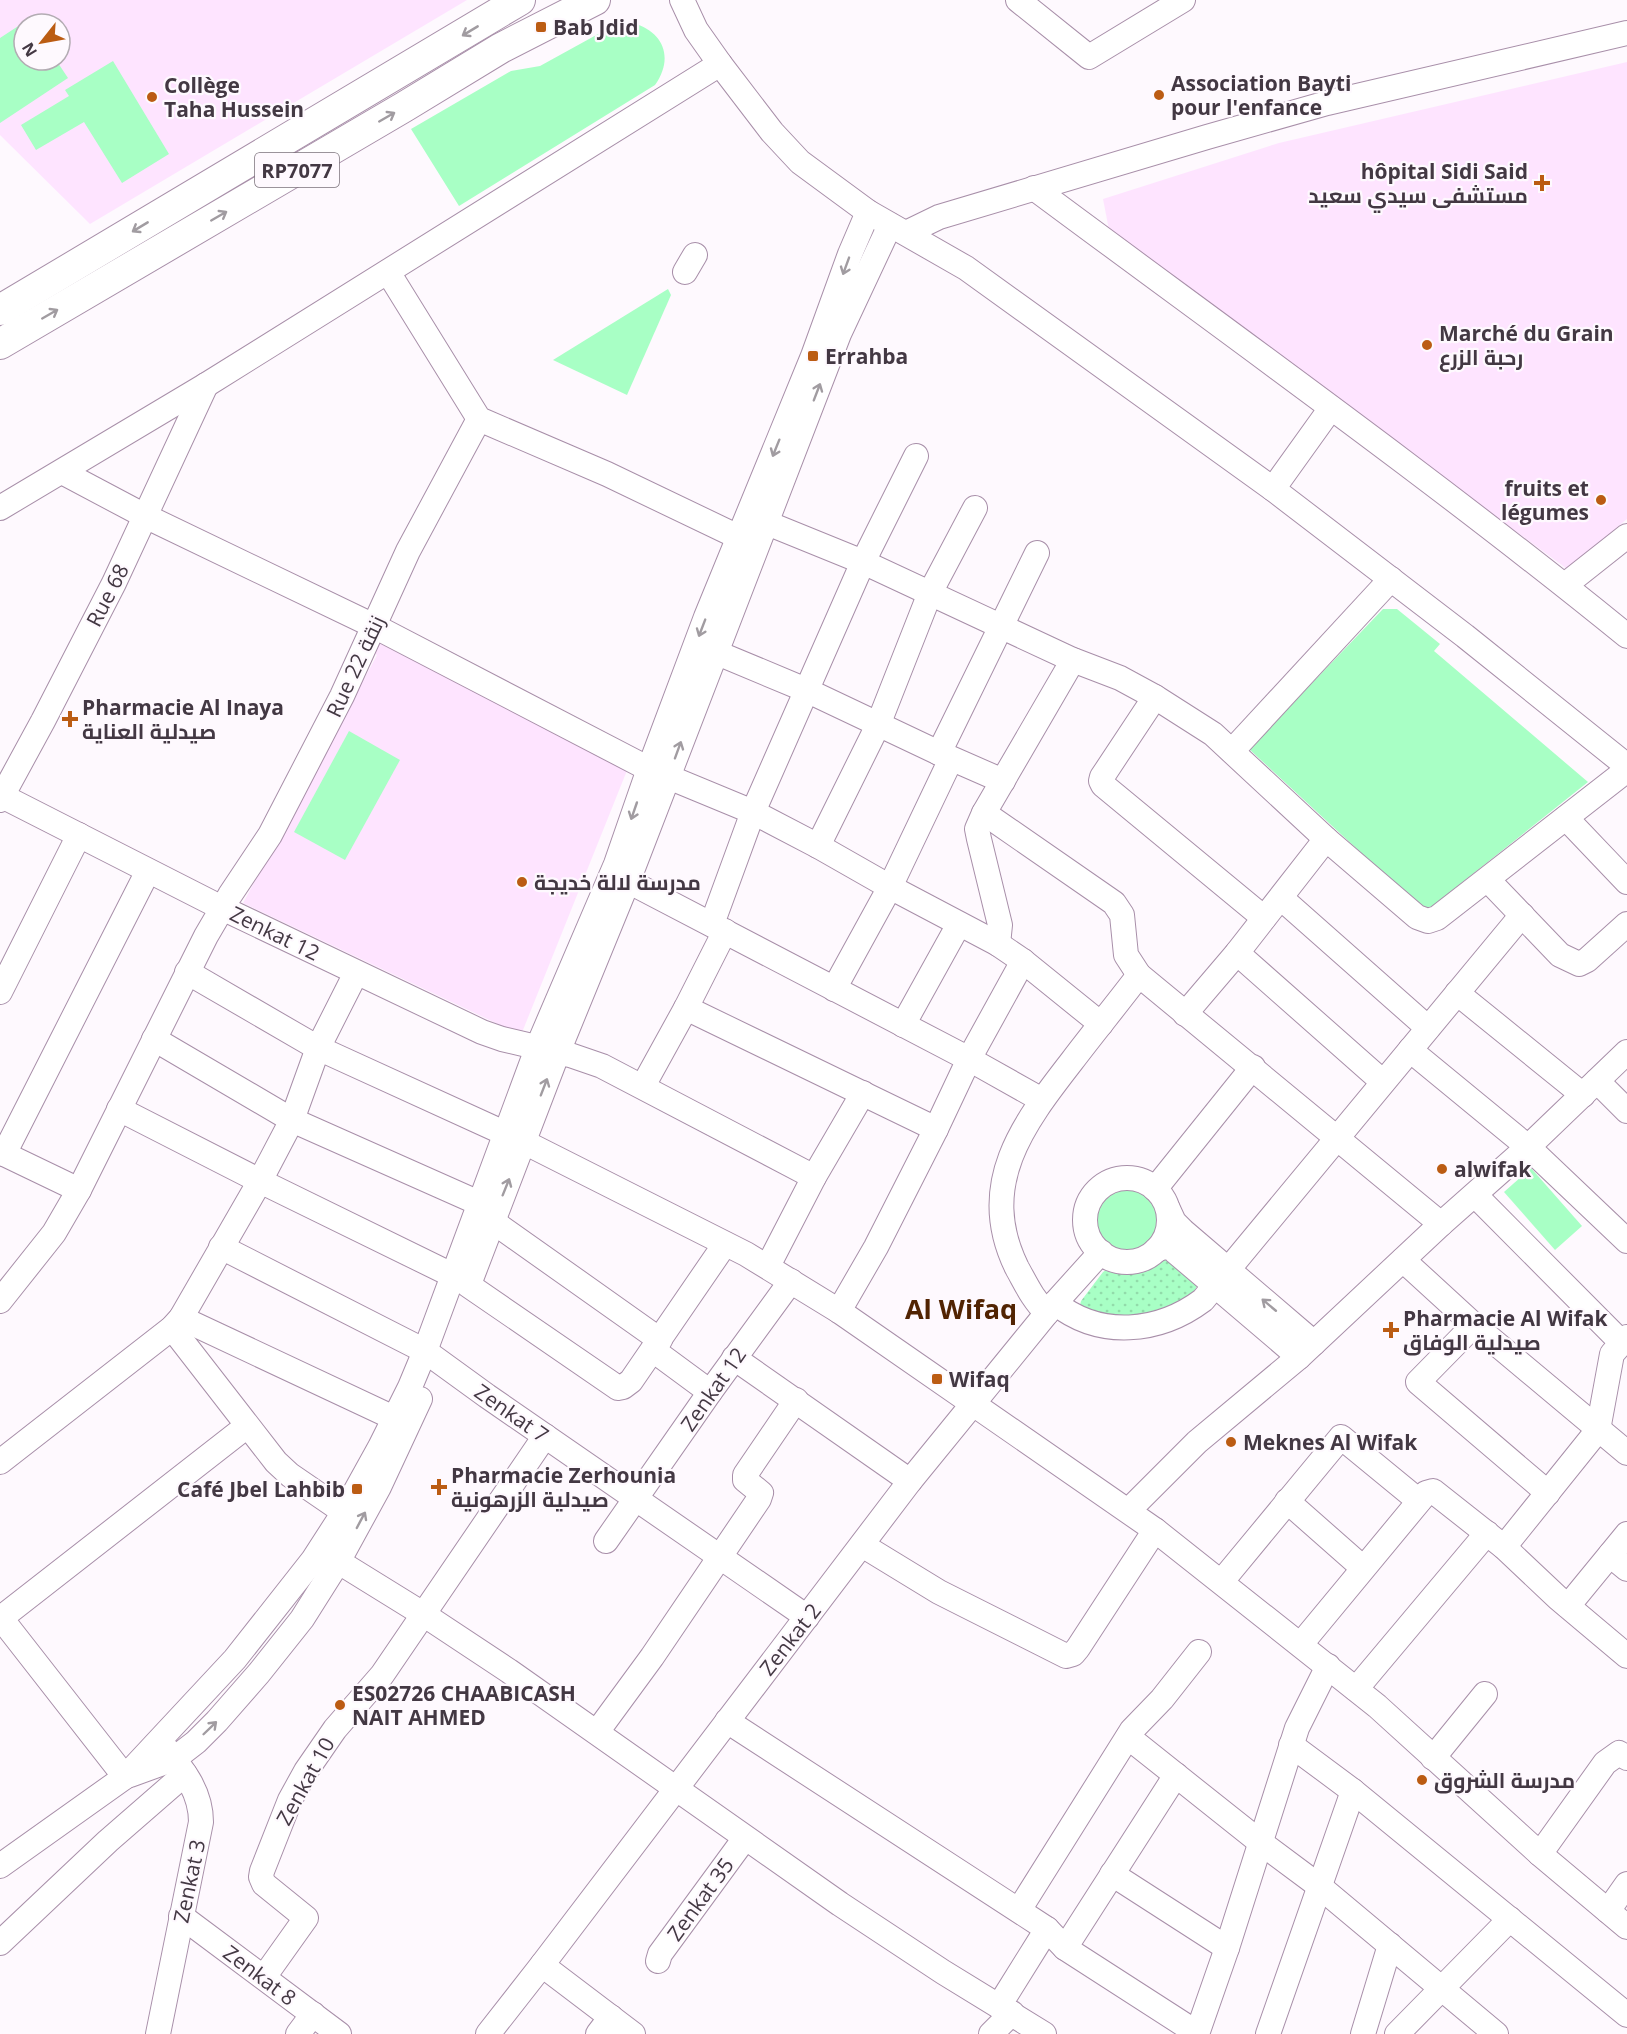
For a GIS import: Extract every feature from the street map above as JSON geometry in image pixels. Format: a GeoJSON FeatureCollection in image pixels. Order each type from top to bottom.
{"type":"FeatureCollection","features":[{"type":"Feature","properties":{"kind":"main road","name":"RP7077"},"geometry":{"type":"LineString","coordinates":[[0,310],[520,0]]}},
{"type":"Feature","properties":{"kind":"main road","name":"RP7077"},"geometry":{"type":"LineString","coordinates":[[0,344],[501,48],[595,0]]}},
{"type":"Feature","properties":{"kind":"street"},"geometry":{"type":"LineString","coordinates":[[662,0],[696,30]]}},
{"type":"Feature","properties":{"kind":"street"},"geometry":{"type":"LineString","coordinates":[[682,0],[696,30],[720,64],[772,132],[800,162],[868,212],[966,268],[1273,489],[1391,579],[1627,768],[1488,880],[1437,918],[1428,921],[1417,917],[1326,839],[1213,734],[1155,697],[1120,678],[1073,660],[863,562],[767,523]]}},
{"type":"Feature","properties":{"kind":"street"},"geometry":{"type":"LineString","coordinates":[[1018,0],[1089,57],[1184,0]]}},
{"type":"Feature","properties":{"kind":"street"},"geometry":{"type":"LineString","coordinates":[[548,1049],[628,881],[658,773],[706,617],[749,542],[767,523],[839,334],[898,229],[1327,103],[1627,33]]}},
{"type":"Feature","properties":{"kind":"street"},"geometry":{"type":"LineString","coordinates":[[0,508],[206,385],[720,64]]}},
{"type":"Feature","properties":{"kind":"street"},"geometry":{"type":"LineString","coordinates":[[1034,188],[1565,585],[1617,619],[1627,636]]}},
{"type":"Feature","properties":{"kind":"street"},"geometry":{"type":"LineString","coordinates":[[0,1866],[125,1777],[206,1691],[329,1556],[407,1430],[431,1355],[516,1138],[612,874],[715,652],[749,542],[868,212]]}},
{"type":"Feature","properties":{"kind":"street"},"geometry":{"type":"LineString","coordinates":[[388,272],[479,419],[607,474],[749,542]]}},
{"type":"Feature","properties":{"kind":"street","name":"Rue 68"},"geometry":{"type":"LineString","coordinates":[[1,797],[43,721],[145,516],[206,385]]}},
{"type":"Feature","properties":{"kind":"street"},"geometry":{"type":"LineString","coordinates":[[1273,489],[1331,408]]}},
{"type":"Feature","properties":{"kind":"street","name":"Rue 22 زنقة"},"geometry":{"type":"LineString","coordinates":[[0,1301],[54,1233],[79,1190],[187,972],[222,908],[270,835],[342,696],[408,551],[479,419]]}},
{"type":"Feature","properties":{"kind":"street"},"geometry":{"type":"LineString","coordinates":[[643,1086],[686,1008],[719,927],[753,812],[863,562],[916,456]]}},
{"type":"Feature","properties":{"kind":"street"},"geometry":{"type":"LineString","coordinates":[[62,472],[145,516],[374,626],[658,773],[753,812],[818,846],[998,944],[1023,961],[1101,1024]]}},
{"type":"Feature","properties":{"kind":"street"},"geometry":{"type":"LineString","coordinates":[[818,846],[878,725],[930,593],[975,508]]}},
{"type":"Feature","properties":{"kind":"street"},"geometry":{"type":"LineString","coordinates":[[1565,585],[1627,536]]}},
{"type":"Feature","properties":{"kind":"street"},"geometry":{"type":"LineString","coordinates":[[834,988],[890,887],[1001,626],[1037,553]]}},
{"type":"Feature","properties":{"kind":"street"},"geometry":{"type":"LineString","coordinates":[[1232,751],[1391,579]]}},
{"type":"Feature","properties":{"kind":"street"},"geometry":{"type":"LineString","coordinates":[[715,652],[806,690],[1003,781]]}},
{"type":"Feature","properties":{"kind":"street"},"geometry":{"type":"LineString","coordinates":[[998,944],[1000,925],[977,829],[984,813],[1073,660]]}},
{"type":"Feature","properties":{"kind":"street"},"geometry":{"type":"LineString","coordinates":[[1155,697],[1101,781],[1264,918]]}},
{"type":"Feature","properties":{"kind":"street","name":"Zenkat 12"},"geometry":{"type":"LineString","coordinates":[[1,797],[222,908],[482,1032],[602,1066],[814,1177]]}},
{"type":"Feature","properties":{"kind":"street"},"geometry":{"type":"LineString","coordinates":[[984,813],[1114,903],[1122,915],[1126,955],[1139,975],[1441,1224]]}},
{"type":"Feature","properties":{"kind":"street"},"geometry":{"type":"LineString","coordinates":[[1566,818],[1627,882]]}},
{"type":"Feature","properties":{"kind":"street"},"geometry":{"type":"LineString","coordinates":[[0,992],[80,835]]}},
{"type":"Feature","properties":{"kind":"street"},"geometry":{"type":"LineString","coordinates":[[1185,1014],[1237,953],[1326,839]]}},
{"type":"Feature","properties":{"kind":"street"},"geometry":{"type":"LineString","coordinates":[[79,1190],[2,1153],[148,871]]}},
{"type":"Feature","properties":{"kind":"street"},"geometry":{"type":"LineString","coordinates":[[1488,880],[1560,955],[1579,964],[1587,960],[1627,924]]}},
{"type":"Feature","properties":{"kind":"street"},"geometry":{"type":"LineString","coordinates":[[628,881],[969,1059],[1042,1100]]}},
{"type":"Feature","properties":{"kind":"street"},"geometry":{"type":"LineString","coordinates":[[1281,898],[1428,1028]]}},
{"type":"Feature","properties":{"kind":"street"},"geometry":{"type":"LineString","coordinates":[[1139,975],[1042,1100],[1015,1144],[1005,1177],[1003,1212],[1006,1235],[1013,1258],[1028,1290],[1051,1308],[1090,1323],[1124,1328],[1141,1328],[1174,1318],[1203,1300],[1522,915]]}},
{"type":"Feature","properties":{"kind":"street"},"geometry":{"type":"LineString","coordinates":[[903,1025],[958,924]]}},
{"type":"Feature","properties":{"kind":"street"},"geometry":{"type":"LineString","coordinates":[[1237,953],[1383,1082]]}},
{"type":"Feature","properties":{"kind":"street"},"geometry":{"type":"LineString","coordinates":[[839,1311],[876,1247],[969,1059],[1023,961]]}},
{"type":"Feature","properties":{"kind":"street"},"geometry":{"type":"LineString","coordinates":[[187,972],[318,1048],[611,1184],[768,1266],[839,1311],[1130,1510],[1222,1581],[1356,1689],[1540,1854],[1627,1927]]}},
{"type":"Feature","properties":{"kind":"street"},"geometry":{"type":"LineString","coordinates":[[0,1462],[176,1323],[260,1182],[292,1120],[318,1048],[356,972]]}},
{"type":"Feature","properties":{"kind":"street"},"geometry":{"type":"LineString","coordinates":[[1457,993],[1627,1112]]}},
{"type":"Feature","properties":{"kind":"street"},"geometry":{"type":"LineString","coordinates":[[686,1008],[936,1129]]}},
{"type":"Feature","properties":{"kind":"street"},"geometry":{"type":"LineString","coordinates":[[154,1039],[292,1120],[487,1213],[656,1345],[710,1392]]}},
{"type":"Feature","properties":{"kind":"street"},"geometry":{"type":"LineString","coordinates":[[1410,1050],[1528,1147],[1627,1241]]}},
{"type":"Feature","properties":{"kind":"street"},"geometry":{"type":"LineString","coordinates":[[1130,1510],[1214,1426],[1274,1379],[1441,1224],[1528,1147],[1627,1052]]}},
{"type":"Feature","properties":{"kind":"street"},"geometry":{"type":"LineString","coordinates":[[1155,1189],[1253,1067]]}},
{"type":"Feature","properties":{"kind":"street"},"geometry":{"type":"LineString","coordinates":[[768,1266],[814,1177],[863,1093]]}},
{"type":"Feature","properties":{"kind":"street"},"geometry":{"type":"LineString","coordinates":[[119,1109],[260,1182],[461,1280],[618,1388],[631,1381],[725,1244]]}},
{"type":"Feature","properties":{"kind":"street"},"geometry":{"type":"LineString","coordinates":[[1168,1209],[1167,1231],[1163,1242],[1146,1257],[1135,1261],[1123,1261],[1101,1252],[1087,1231],[1085,1218],[1094,1194],[1104,1185],[1116,1179],[1142,1180],[1155,1189],[1183,1232],[1221,1278]]}},
{"type":"Feature","properties":{"kind":"street"},"geometry":{"type":"LineString","coordinates":[[1356,1689],[1496,1540],[1548,1493],[1598,1430],[1612,1354],[1624,1340],[1475,1195]]}},
{"type":"Feature","properties":{"kind":"street","name":"Zenkat 7"},"geometry":{"type":"LineString","coordinates":[[221,1247],[431,1355],[807,1617]]}},
{"type":"Feature","properties":{"kind":"street"},"geometry":{"type":"LineString","coordinates":[[1156,1250],[1164,1247],[1171,1248],[1221,1278],[1306,1350]]}},
{"type":"Feature","properties":{"kind":"street","name":"Zenkat 2"},"geometry":{"type":"LineString","coordinates":[[488,2034],[910,1481],[1051,1308],[1101,1252]]}},
{"type":"Feature","properties":{"kind":"street"},"geometry":{"type":"LineString","coordinates":[[1403,1260],[1474,1325],[1627,1453]]}},
{"type":"Feature","properties":{"kind":"street","name":"Zenkat 12"},"geometry":{"type":"LineString","coordinates":[[606,1541],[734,1358],[791,1281]]}},
{"type":"Feature","properties":{"kind":"street"},"geometry":{"type":"LineString","coordinates":[[176,1323],[394,1418]]}},
{"type":"Feature","properties":{"kind":"street"},"geometry":{"type":"LineString","coordinates":[[176,1323],[247,1426],[276,1462],[290,1475],[344,1512]]}},
{"type":"Feature","properties":{"kind":"street"},"geometry":{"type":"LineString","coordinates":[[1474,1325],[1418,1382],[1548,1493]]}},
{"type":"Feature","properties":{"kind":"street"},"geometry":{"type":"LineString","coordinates":[[0,1943],[100,1848],[180,1766],[302,1619],[329,1556],[344,1512],[394,1418],[431,1355]]}},
{"type":"Feature","properties":{"kind":"street"},"geometry":{"type":"LineString","coordinates":[[734,1358],[910,1481]]}},
{"type":"Feature","properties":{"kind":"street"},"geometry":{"type":"LineString","coordinates":[[597,1732],[652,1657],[759,1499],[760,1490],[745,1480],[744,1474],[796,1400]]}},
{"type":"Feature","properties":{"kind":"street"},"geometry":{"type":"LineString","coordinates":[[125,1777],[1,1617],[247,1426]]}},
{"type":"Feature","properties":{"kind":"street"},"geometry":{"type":"LineString","coordinates":[[423,1614],[545,1436]]}},
{"type":"Feature","properties":{"kind":"street"},"geometry":{"type":"LineString","coordinates":[[1222,1581],[1341,1437],[1419,1501]]}},
{"type":"Feature","properties":{"kind":"street"},"geometry":{"type":"LineString","coordinates":[[1301,1644],[1419,1501],[1426,1493],[1433,1491],[1496,1540],[1627,1656]]}},
{"type":"Feature","properties":{"kind":"street"},"geometry":{"type":"LineString","coordinates":[[1287,1501],[1363,1568]]}},
{"type":"Feature","properties":{"kind":"street"},"geometry":{"type":"LineString","coordinates":[[862,1545],[939,1592],[1066,1656],[1073,1654],[1078,1648],[1155,1530]]}},
{"type":"Feature","properties":{"kind":"street"},"geometry":{"type":"LineString","coordinates":[[1568,1606],[1618,1562],[1627,1534]]}},
{"type":"Feature","properties":{"kind":"street"},"geometry":{"type":"LineString","coordinates":[[329,1556],[423,1614],[597,1732],[745,1838],[887,1935],[1044,2034]]}},
{"type":"Feature","properties":{"kind":"street","name":"Zenkat 10"},"geometry":{"type":"LineString","coordinates":[[264,1977],[306,1918],[264,1884],[261,1877],[290,1800],[334,1729],[382,1674],[423,1614]]}},
{"type":"Feature","properties":{"kind":"street"},"geometry":{"type":"LineString","coordinates":[[1019,1910],[1138,1722],[1162,1699],[1199,1652]]}},
{"type":"Feature","properties":{"kind":"street"},"geometry":{"type":"LineString","coordinates":[[728,1721],[1019,1910],[1047,1929],[1065,1948],[1197,2033],[1227,1948],[1297,1728],[1328,1666]]}},
{"type":"Feature","properties":{"kind":"street"},"geometry":{"type":"LineString","coordinates":[[1433,1758],[1485,1694]]}},
{"type":"Feature","properties":{"kind":"street"},"geometry":{"type":"LineString","coordinates":[[1128,1737],[1319,1886],[1496,2034]]}},
{"type":"Feature","properties":{"kind":"street","name":"Zenkat 3"},"geometry":{"type":"LineString","coordinates":[[158,2034],[201,1822],[199,1798],[180,1766],[159,1739]]}},
{"type":"Feature","properties":{"kind":"street"},"geometry":{"type":"LineString","coordinates":[[1292,1745],[1353,1791],[1627,2015]]}},
{"type":"Feature","properties":{"kind":"street"},"geometry":{"type":"LineString","coordinates":[[1540,1854],[1605,1762],[1619,1752],[1627,1758]]}},
{"type":"Feature","properties":{"kind":"street"},"geometry":{"type":"LineString","coordinates":[[125,1777],[180,1766]]}},
{"type":"Feature","properties":{"kind":"street"},"geometry":{"type":"LineString","coordinates":[[1065,1948],[1176,1775]]}},
{"type":"Feature","properties":{"kind":"street"},"geometry":{"type":"LineString","coordinates":[[1268,2034],[1353,1791]]}},
{"type":"Feature","properties":{"kind":"street","name":"Zenkat 35"},"geometry":{"type":"LineString","coordinates":[[658,1961],[660,1954],[745,1838]]}},
{"type":"Feature","properties":{"kind":"street"},"geometry":{"type":"LineString","coordinates":[[1112,1874],[1227,1948]]}},
{"type":"Feature","properties":{"kind":"street"},"geometry":{"type":"LineString","coordinates":[[1608,1911],[1627,1884]]}},
{"type":"Feature","properties":{"kind":"street","name":"Zenkat 8"},"geometry":{"type":"LineString","coordinates":[[181,1916],[339,2034]]}},
{"type":"Feature","properties":{"kind":"street"},"geometry":{"type":"LineString","coordinates":[[1397,2034],[1510,1919]]}},
{"type":"Feature","properties":{"kind":"street"},"geometry":{"type":"LineString","coordinates":[[992,2034],[1047,1929]]}},
{"type":"Feature","properties":{"kind":"street"},"geometry":{"type":"LineString","coordinates":[[1363,2034],[1390,1945]]}},
{"type":"Feature","properties":{"kind":"street"},"geometry":{"type":"LineString","coordinates":[[542,1965],[604,2026],[633,2034]]}},
{"type":"Feature","properties":{"kind":"street"},"geometry":{"type":"LineString","coordinates":[[298,2034],[313,2014]]}},
{"type":"Feature","properties":{"kind":"shaded area","name":"Collège Taha Hussein"},"geometry":{"type":"Polygon","coordinates":[[[0,0],[467,0],[90,224],[0,135],[0,0]]]}},
{"type":"Feature","properties":{"kind":"shaded area","name":"Marché du Grain رحبة الزرع"},"geometry":{"type":"Polygon","coordinates":[[[1627,62],[1627,519],[1567,569],[1109,230],[1103,199],[1279,143],[1627,62]]]}},
{"type":"Feature","properties":{"kind":"shaded area"},"geometry":{"type":"Polygon","coordinates":[[[377,642],[628,768],[521,1035],[243,903],[377,655],[372,652],[377,642]]]}},
{"type":"Feature","properties":{"kind":"green space"},"geometry":{"type":"Polygon","coordinates":[[[633,23],[652,33],[663,47],[664,65],[655,85],[459,206],[411,129],[511,71],[540,66],[609,28],[619,24],[633,23]]]}},
{"type":"Feature","properties":{"kind":"green space"},"geometry":{"type":"Polygon","coordinates":[[[12,30],[12,72],[64,72],[68,78],[0,123],[0,38],[12,30]]]}},
{"type":"Feature","properties":{"kind":"green space"},"geometry":{"type":"Polygon","coordinates":[[[113,61],[169,154],[122,183],[84,122],[36,150],[21,125],[69,96],[65,90],[113,61]]]}},
{"type":"Feature","properties":{"kind":"green space"},"geometry":{"type":"Polygon","coordinates":[[[668,289],[671,295],[627,395],[553,360],[668,289]]]}},
{"type":"Feature","properties":{"kind":"green space"},"geometry":{"type":"Polygon","coordinates":[[[1383,609],[1397,609],[1440,644],[1434,651],[1588,782],[1425,912],[1249,749],[1383,609]]]}},
{"type":"Feature","properties":{"kind":"green space"},"geometry":{"type":"Polygon","coordinates":[[[349,731],[400,760],[345,860],[294,832],[349,731]]]}},
{"type":"Feature","properties":{"kind":"green space"},"geometry":{"type":"Polygon","coordinates":[[[1531,1168],[1582,1226],[1555,1250],[1504,1192],[1531,1168]]]}},
{"type":"Feature","properties":{"kind":"green space"},"geometry":{"type":"Polygon","coordinates":[[[1127,1184],[1140,1187],[1152,1194],[1159,1206],[1162,1219],[1159,1232],[1152,1244],[1140,1251],[1127,1254],[1114,1251],[1102,1244],[1095,1232],[1092,1219],[1095,1206],[1102,1194],[1114,1187],[1127,1184]]]}},
{"type":"Feature","properties":{"kind":"green space"},"geometry":{"type":"Polygon","coordinates":[[[1166,1258],[1195,1281],[1197,1286],[1189,1297],[1176,1306],[1160,1312],[1124,1316],[1107,1315],[1080,1305],[1103,1272],[1109,1268],[1137,1270],[1166,1258]]]}},
{"type":"Feature","properties":{"kind":"place","name":"Bab Jdid"},"geometry":{"type":"Point","coordinates":[541,27]}},
{"type":"Feature","properties":{"kind":"place","name":"Association Bayti pour l'enfance"},"geometry":{"type":"Point","coordinates":[1159,95]}},
{"type":"Feature","properties":{"kind":"place","name":"Collège Taha Hussein"},"geometry":{"type":"Point","coordinates":[152,97]}},
{"type":"Feature","properties":{"kind":"place","name":"hôpital Sidi Said مستشفى سيدي سعيد"},"geometry":{"type":"Point","coordinates":[1542,183]}},
{"type":"Feature","properties":{"kind":"place","name":"Marché du Grain رحبة الزرع"},"geometry":{"type":"Point","coordinates":[1427,345]}},
{"type":"Feature","properties":{"kind":"place","name":"Errahba"},"geometry":{"type":"Point","coordinates":[813,356]}},
{"type":"Feature","properties":{"kind":"place","name":"fruits et légumes"},"geometry":{"type":"Point","coordinates":[1601,500]}},
{"type":"Feature","properties":{"kind":"place","name":"Pharmacie Al Inaya صيدلية العناية"},"geometry":{"type":"Point","coordinates":[70,719]}},
{"type":"Feature","properties":{"kind":"place","name":"مدرسة لالة خديجة"},"geometry":{"type":"Point","coordinates":[522,882]}},
{"type":"Feature","properties":{"kind":"place","name":"alwifak"},"geometry":{"type":"Point","coordinates":[1442,1169]}},
{"type":"Feature","properties":{"kind":"place","name":"Pharmacie Al Wifak صيدلية الوفاق"},"geometry":{"type":"Point","coordinates":[1391,1330]}},
{"type":"Feature","properties":{"kind":"place","name":"Wifaq"},"geometry":{"type":"Point","coordinates":[937,1379]}},
{"type":"Feature","properties":{"kind":"place","name":"Meknes Al Wifak"},"geometry":{"type":"Point","coordinates":[1231,1442]}},
{"type":"Feature","properties":{"kind":"place","name":"Pharmacie Zerhounia صيدلية الزرهونية"},"geometry":{"type":"Point","coordinates":[439,1487]}},
{"type":"Feature","properties":{"kind":"place","name":"Café Jbel Lahbib"},"geometry":{"type":"Point","coordinates":[357,1489]}},
{"type":"Feature","properties":{"kind":"place","name":"ES02726 CHAABICASH NAIT AHMED"},"geometry":{"type":"Point","coordinates":[340,1705]}},
{"type":"Feature","properties":{"kind":"place","name":"مدرسة الشروق"},"geometry":{"type":"Point","coordinates":[1422,1780]}},
{"type":"Feature","properties":{"kind":"district","name":"Al Wifaq"},"geometry":{"type":"Point","coordinates":[961,1308]}}]}
